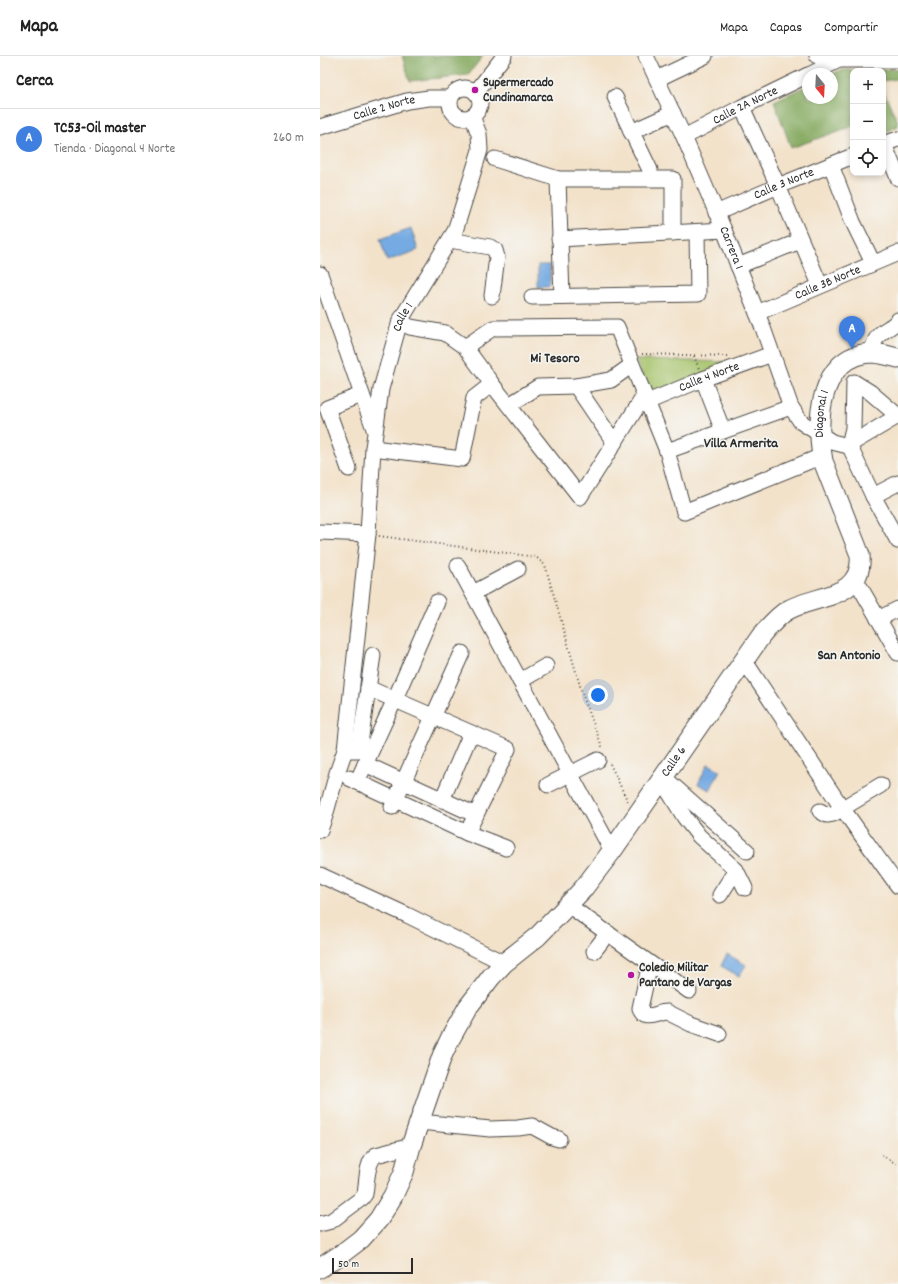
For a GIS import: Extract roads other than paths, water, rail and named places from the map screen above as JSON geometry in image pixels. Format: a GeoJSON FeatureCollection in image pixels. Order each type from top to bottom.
{"type":"FeatureCollection","features":[{"type":"Feature","properties":{"kind":"main road"},"geometry":{"type":"LineString","coordinates":[[871,353],[898,358]]}},
{"type":"Feature","properties":{"kind":"main road","name":"Diagonal 1"},"geometry":{"type":"LineString","coordinates":[[822,459],[820,449],[820,422],[822,403],[827,385],[836,369],[846,361],[871,353]]}},
{"type":"Feature","properties":{"kind":"main road"},"geometry":{"type":"LineString","coordinates":[[822,459],[860,555],[861,565],[856,580]]}},
{"type":"Feature","properties":{"kind":"main road","name":"Calle 6"},"geometry":{"type":"LineString","coordinates":[[320,1268],[351,1248],[379,1219],[390,1202],[404,1172],[411,1146],[442,1056],[452,1034],[472,1002],[491,977],[504,964],[538,936],[568,905],[612,851],[761,636],[787,611],[832,596],[856,580]]}},
{"type":"Feature","properties":{"kind":"street"},"geometry":{"type":"LineString","coordinates":[[476,92],[504,56]]}},
{"type":"Feature","properties":{"kind":"street","name":"Carrera 1"},"geometry":{"type":"LineString","coordinates":[[646,56],[684,137],[724,230],[757,313],[791,407],[801,422],[820,435],[832,442],[849,445]]}},
{"type":"Feature","properties":{"kind":"street"},"geometry":{"type":"LineString","coordinates":[[657,79],[705,56]]}},
{"type":"Feature","properties":{"kind":"street"},"geometry":{"type":"LineString","coordinates":[[817,56],[840,60],[898,60]]}},
{"type":"Feature","properties":{"kind":"street"},"geometry":{"type":"LineString","coordinates":[[823,68],[840,60]]}},
{"type":"Feature","properties":{"kind":"street","name":"Calle 2A Norte"},"geometry":{"type":"LineString","coordinates":[[684,137],[802,78]]}},
{"type":"Feature","properties":{"kind":"street"},"geometry":{"type":"LineString","coordinates":[[461,87],[467,87],[476,92],[480,100],[478,110],[472,116],[463,118],[455,114],[450,107],[450,98],[457,90],[461,87]]}},
{"type":"Feature","properties":{"kind":"street"},"geometry":{"type":"LineString","coordinates":[[615,97],[650,170]]}},
{"type":"Feature","properties":{"kind":"street","name":"Calle 2 Norte"},"geometry":{"type":"LineString","coordinates":[[320,127],[407,101],[429,98],[450,98]]}},
{"type":"Feature","properties":{"kind":"street"},"geometry":{"type":"LineString","coordinates":[[742,107],[778,186],[820,286]]}},
{"type":"Feature","properties":{"kind":"street"},"geometry":{"type":"LineString","coordinates":[[632,132],[673,113]]}},
{"type":"Feature","properties":{"kind":"street","name":"Calle 1"},"geometry":{"type":"LineString","coordinates":[[320,830],[345,750],[368,534],[373,448],[381,389],[400,321],[455,231],[480,150],[479,134],[472,116]]}},
{"type":"Feature","properties":{"kind":"street"},"geometry":{"type":"LineString","coordinates":[[888,142],[898,178]]}},
{"type":"Feature","properties":{"kind":"street","name":"Calle 3 Norte"},"geometry":{"type":"LineString","coordinates":[[716,213],[850,157]]}},
{"type":"Feature","properties":{"kind":"street"},"geometry":{"type":"LineString","coordinates":[[495,159],[558,179],[673,179],[673,234]]}},
{"type":"Feature","properties":{"kind":"street"},"geometry":{"type":"LineString","coordinates":[[831,165],[853,222],[873,263]]}},
{"type":"Feature","properties":{"kind":"street"},"geometry":{"type":"LineString","coordinates":[[558,179],[562,296]]}},
{"type":"Feature","properties":{"kind":"street"},"geometry":{"type":"LineString","coordinates":[[560,239],[724,230]]}},
{"type":"Feature","properties":{"kind":"street"},"geometry":{"type":"LineString","coordinates":[[532,297],[698,294],[697,232]]}},
{"type":"Feature","properties":{"kind":"street"},"geometry":{"type":"LineString","coordinates":[[450,240],[490,247],[495,250],[497,257],[492,296]]}},
{"type":"Feature","properties":{"kind":"street"},"geometry":{"type":"LineString","coordinates":[[738,266],[800,241]]}},
{"type":"Feature","properties":{"kind":"street","name":"Calle 3B Norte"},"geometry":{"type":"LineString","coordinates":[[757,313],[898,253]]}},
{"type":"Feature","properties":{"kind":"street"},"geometry":{"type":"LineString","coordinates":[[320,274],[375,432]]}},
{"type":"Feature","properties":{"kind":"street"},"geometry":{"type":"LineString","coordinates":[[871,353],[875,340],[880,334],[893,326],[898,320]]}},
{"type":"Feature","properties":{"kind":"street"},"geometry":{"type":"LineString","coordinates":[[400,321],[410,328],[445,333],[465,347],[580,497],[614,442],[645,399]]}},
{"type":"Feature","properties":{"kind":"street"},"geometry":{"type":"LineString","coordinates":[[465,347],[493,328],[617,327],[667,451],[684,512],[822,459]]}},
{"type":"Feature","properties":{"kind":"street","name":"Calle 4 Norte"},"geometry":{"type":"LineString","coordinates":[[645,399],[772,354]]}},
{"type":"Feature","properties":{"kind":"street"},"geometry":{"type":"LineString","coordinates":[[509,405],[538,387],[576,386],[611,380],[630,359]]}},
{"type":"Feature","properties":{"kind":"street"},"geometry":{"type":"LineString","coordinates":[[703,379],[723,430]]}},
{"type":"Feature","properties":{"kind":"street"},"geometry":{"type":"LineString","coordinates":[[849,445],[898,416],[870,392],[854,382],[853,428],[849,445],[873,496],[898,541]]}},
{"type":"Feature","properties":{"kind":"street"},"geometry":{"type":"LineString","coordinates":[[373,448],[462,459],[474,398],[492,384]]}},
{"type":"Feature","properties":{"kind":"street"},"geometry":{"type":"LineString","coordinates":[[576,386],[614,442]]}},
{"type":"Feature","properties":{"kind":"street"},"geometry":{"type":"LineString","coordinates":[[349,469],[327,408],[361,395]]}},
{"type":"Feature","properties":{"kind":"street"},"geometry":{"type":"LineString","coordinates":[[667,451],[791,407]]}},
{"type":"Feature","properties":{"kind":"street"},"geometry":{"type":"LineString","coordinates":[[873,496],[898,483]]}},
{"type":"Feature","properties":{"kind":"street"},"geometry":{"type":"LineString","coordinates":[[320,532],[368,534]]}},
{"type":"Feature","properties":{"kind":"street"},"geometry":{"type":"LineString","coordinates":[[458,566],[612,851]]}},
{"type":"Feature","properties":{"kind":"street"},"geometry":{"type":"LineString","coordinates":[[472,593],[518,569]]}},
{"type":"Feature","properties":{"kind":"street"},"geometry":{"type":"LineString","coordinates":[[856,580],[898,653]]}},
{"type":"Feature","properties":{"kind":"street"},"geometry":{"type":"LineString","coordinates":[[357,782],[395,699],[436,602]]}},
{"type":"Feature","properties":{"kind":"street"},"geometry":{"type":"LineString","coordinates":[[878,619],[898,609]]}},
{"type":"Feature","properties":{"kind":"street"},"geometry":{"type":"LineString","coordinates":[[393,804],[462,653]]}},
{"type":"Feature","properties":{"kind":"street"},"geometry":{"type":"LineString","coordinates":[[345,750],[359,750],[373,655]]}},
{"type":"Feature","properties":{"kind":"street"},"geometry":{"type":"LineString","coordinates":[[744,660],[842,808],[898,886]]}},
{"type":"Feature","properties":{"kind":"street"},"geometry":{"type":"LineString","coordinates":[[520,681],[546,666]]}},
{"type":"Feature","properties":{"kind":"street"},"geometry":{"type":"LineString","coordinates":[[368,688],[508,749],[467,833]]}},
{"type":"Feature","properties":{"kind":"street"},"geometry":{"type":"LineString","coordinates":[[430,816],[440,799],[471,733]]}},
{"type":"Feature","properties":{"kind":"street"},"geometry":{"type":"LineString","coordinates":[[548,785],[604,759]]}},
{"type":"Feature","properties":{"kind":"street"},"geometry":{"type":"LineString","coordinates":[[366,764],[476,815]]}},
{"type":"Feature","properties":{"kind":"street"},"geometry":{"type":"LineString","coordinates":[[337,772],[357,782],[393,804],[430,816],[467,833],[506,848]]}},
{"type":"Feature","properties":{"kind":"street"},"geometry":{"type":"LineString","coordinates":[[662,778],[747,851]]}},
{"type":"Feature","properties":{"kind":"street"},"geometry":{"type":"LineString","coordinates":[[662,778],[684,818],[699,836],[736,870],[745,888]]}},
{"type":"Feature","properties":{"kind":"street"},"geometry":{"type":"LineString","coordinates":[[820,811],[827,815],[833,814],[881,785]]}},
{"type":"Feature","properties":{"kind":"street"},"geometry":{"type":"LineString","coordinates":[[720,895],[736,870]]}},
{"type":"Feature","properties":{"kind":"street"},"geometry":{"type":"LineString","coordinates":[[320,875],[407,914],[504,964]]}},
{"type":"Feature","properties":{"kind":"street"},"geometry":{"type":"LineString","coordinates":[[568,905],[689,991]]}},
{"type":"Feature","properties":{"kind":"street"},"geometry":{"type":"LineString","coordinates":[[594,950],[608,933]]}},
{"type":"Feature","properties":{"kind":"street"},"geometry":{"type":"LineString","coordinates":[[650,964],[640,1008],[641,1012],[645,1015],[651,1016],[666,1012],[691,1024],[718,1034]]}},
{"type":"Feature","properties":{"kind":"street"},"geometry":{"type":"LineString","coordinates":[[420,1122],[490,1129],[532,1126],[552,1137],[559,1139]]}},
{"type":"Feature","properties":{"kind":"street"},"geometry":{"type":"LineString","coordinates":[[320,1224],[331,1221],[362,1198],[365,1194],[372,1158],[376,1155],[411,1146]]}},
{"type":"Feature","properties":{"kind":"water"},"geometry":{"type":"Polygon","coordinates":[[[411,228],[418,250],[387,261],[380,239],[411,228]]]}},
{"type":"Feature","properties":{"kind":"water"},"geometry":{"type":"Polygon","coordinates":[[[538,265],[550,265],[550,287],[538,287],[538,265]]]}},
{"type":"Feature","properties":{"kind":"water"},"geometry":{"type":"Polygon","coordinates":[[[708,764],[720,770],[710,790],[698,784],[708,764]]]}},
{"type":"Feature","properties":{"kind":"water"},"geometry":{"type":"Polygon","coordinates":[[[727,954],[746,965],[739,976],[721,966],[727,954]]]}},
{"type":"Feature","properties":{"kind":"place","name":"Supermercado Cundinamarca"},"geometry":{"type":"Point","coordinates":[475,90]}},
{"type":"Feature","properties":{"kind":"place","name":"TC53-Oil master"},"geometry":{"type":"Point","coordinates":[852,349]}},
{"type":"Feature","properties":{"kind":"place","name":"Coledio Militar Pantano de Vargas"},"geometry":{"type":"Point","coordinates":[631,975]}},
{"type":"Feature","properties":{"kind":"district","name":"Mi Tesoro"},"geometry":{"type":"Point","coordinates":[555,359]}},
{"type":"Feature","properties":{"kind":"district","name":"Villa Armerita"},"geometry":{"type":"Point","coordinates":[741,444]}},
{"type":"Feature","properties":{"kind":"district","name":"San Antonio"},"geometry":{"type":"Point","coordinates":[849,656]}}]}
